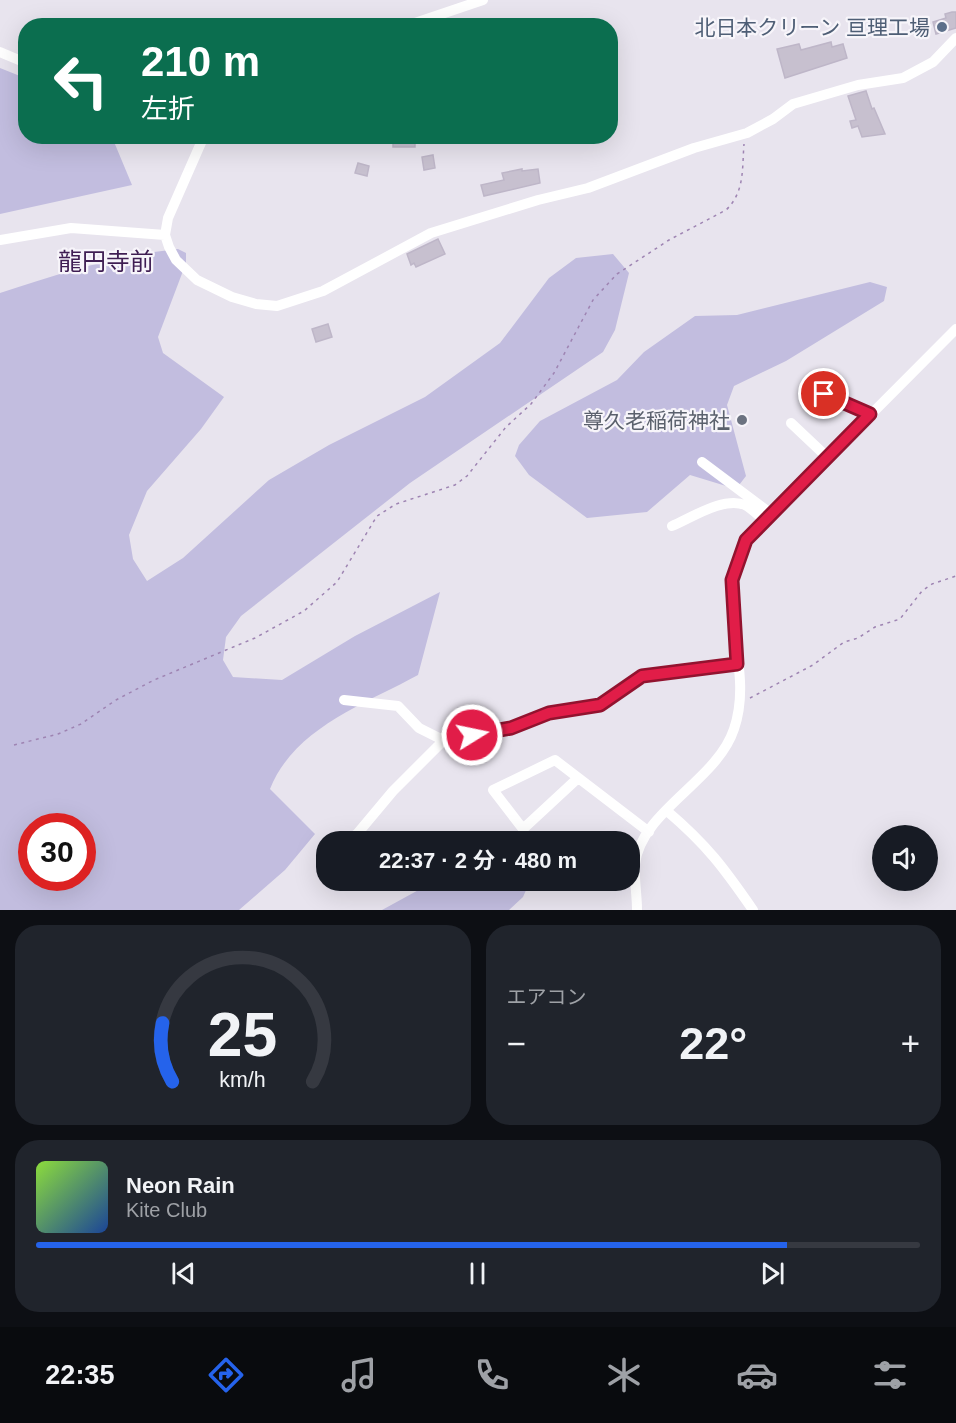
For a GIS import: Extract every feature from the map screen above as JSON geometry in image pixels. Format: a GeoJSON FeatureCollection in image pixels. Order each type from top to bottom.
{"type":"FeatureCollection","features":[{"type":"Feature","properties":{"kind":"street"},"geometry":{"type":"LineString","coordinates":[[430,18],[483,0]]}},
{"type":"Feature","properties":{"kind":"street"},"geometry":{"type":"LineString","coordinates":[[200,144],[174,200],[165,235],[176,260],[197,280],[232,297],[256,304],[277,306],[323,291],[431,233],[538,200],[588,188],[694,148],[747,133],[773,119],[793,104],[858,85],[903,78],[933,62],[956,38]]}},
{"type":"Feature","properties":{"kind":"street"},"geometry":{"type":"LineString","coordinates":[[0,52],[18,60]]}},
{"type":"Feature","properties":{"kind":"street"},"geometry":{"type":"LineString","coordinates":[[0,240],[71,228],[165,235]]}},
{"type":"Feature","properties":{"kind":"street"},"geometry":{"type":"LineString","coordinates":[[637,910],[635,864],[649,832],[667,811],[702,778],[724,750],[734,729],[741,703],[732,580],[746,540],[767,516],[956,329]]}},
{"type":"Feature","properties":{"kind":"street"},"geometry":{"type":"LineString","coordinates":[[824,394],[870,414]]}},
{"type":"Feature","properties":{"kind":"street"},"geometry":{"type":"LineString","coordinates":[[791,423],[827,457]]}},
{"type":"Feature","properties":{"kind":"street"},"geometry":{"type":"LineString","coordinates":[[702,462],[767,516]]}},
{"type":"Feature","properties":{"kind":"street"},"geometry":{"type":"LineString","coordinates":[[672,526],[723,504],[736,502],[767,516]]}},
{"type":"Feature","properties":{"kind":"street"},"geometry":{"type":"LineString","coordinates":[[344,700],[398,706],[419,728],[439,738],[446,738],[511,728],[549,713],[600,705],[642,676],[737,664]]}},
{"type":"Feature","properties":{"kind":"street"},"geometry":{"type":"LineString","coordinates":[[360,831],[393,791],[446,738]]}},
{"type":"Feature","properties":{"kind":"street"},"geometry":{"type":"LineString","coordinates":[[578,778],[524,829],[493,790],[555,760],[649,832]]}},
{"type":"Feature","properties":{"kind":"street"},"geometry":{"type":"LineString","coordinates":[[667,811],[699,838],[718,858],[753,910]]}},
{"type":"Feature","properties":{"kind":"path"},"geometry":{"type":"LineString","coordinates":[[14,745],[58,734],[81,724],[116,700],[153,680],[255,638],[304,611],[337,582],[377,516],[396,504],[455,485],[467,476],[549,381],[567,354],[593,300],[617,274],[636,260],[733,204],[742,180],[747,133]]}},
{"type":"Feature","properties":{"kind":"path"},"geometry":{"type":"LineString","coordinates":[[741,703],[813,665],[844,642],[858,638],[875,627],[900,619],[922,591],[932,584],[956,576]]}},
{"type":"Feature","properties":{"kind":"shaded area"},"geometry":{"type":"Polygon","coordinates":[[[0,68],[18,75],[18,144],[115,144],[132,185],[0,214],[0,68]]]}},
{"type":"Feature","properties":{"kind":"shaded area"},"geometry":{"type":"Polygon","coordinates":[[[178,249],[186,253],[186,263],[158,337],[163,353],[224,397],[201,429],[147,491],[129,535],[133,559],[147,581],[183,558],[269,480],[329,445],[425,397],[500,343],[549,278],[576,258],[613,254],[629,273],[615,330],[603,352],[410,483],[241,616],[226,637],[223,660],[233,677],[282,680],[355,636],[440,592],[418,675],[333,720],[313,734],[281,768],[270,789],[315,834],[285,870],[239,910],[0,910],[0,293],[88,266],[131,256],[178,249]]]}},
{"type":"Feature","properties":{"kind":"shaded area"},"geometry":{"type":"Polygon","coordinates":[[[870,282],[887,287],[884,301],[786,361],[734,386],[727,405],[746,476],[736,489],[690,475],[647,512],[587,518],[529,475],[515,456],[519,445],[540,421],[617,380],[644,352],[695,316],[737,315],[870,282]]]}},
{"type":"Feature","properties":{"kind":"shaded area"},"geometry":{"type":"Polygon","coordinates":[[[417,891],[526,891],[523,897],[509,910],[382,910],[417,891]]]}},
{"type":"Feature","properties":{"kind":"building"},"geometry":{"type":"Polygon","coordinates":[[[956,12],[956,28],[936,34],[933,22],[946,18],[945,14],[956,12]]]}},
{"type":"Feature","properties":{"kind":"building"},"geometry":{"type":"Polygon","coordinates":[[[831,42],[832,47],[843,44],[847,58],[785,78],[777,49],[799,44],[801,50],[831,42]]]}},
{"type":"Feature","properties":{"kind":"building"},"geometry":{"type":"Polygon","coordinates":[[[866,91],[885,134],[862,137],[858,126],[852,128],[850,121],[856,120],[848,96],[866,91]]]}},
{"type":"Feature","properties":{"kind":"building"},"geometry":{"type":"Polygon","coordinates":[[[393,144],[415,144],[415,147],[393,147],[393,144]]]}},
{"type":"Feature","properties":{"kind":"building"},"geometry":{"type":"Polygon","coordinates":[[[433,155],[435,168],[424,170],[422,157],[433,155]]]}},
{"type":"Feature","properties":{"kind":"building"},"geometry":{"type":"Polygon","coordinates":[[[358,163],[369,166],[367,176],[355,173],[358,163]]]}},
{"type":"Feature","properties":{"kind":"building"},"geometry":{"type":"Polygon","coordinates":[[[522,169],[522,171],[538,169],[540,183],[484,196],[481,185],[504,180],[502,173],[522,169]]]}},
{"type":"Feature","properties":{"kind":"building"},"geometry":{"type":"Polygon","coordinates":[[[438,239],[445,254],[416,267],[414,263],[411,265],[407,254],[438,239]]]}},
{"type":"Feature","properties":{"kind":"building"},"geometry":{"type":"Polygon","coordinates":[[[328,324],[332,337],[316,342],[312,329],[328,324]]]}},
{"type":"Feature","properties":{"kind":"place","name":"北日本クリーン 亘理工場"},"geometry":{"type":"Point","coordinates":[942,27]}},
{"type":"Feature","properties":{"kind":"place","name":"尊久老稲荷神社"},"geometry":{"type":"Point","coordinates":[742,420]}},
{"type":"Feature","properties":{"kind":"district","name":"龍円寺前"},"geometry":{"type":"Point","coordinates":[106,261]}},
{"type":"Feature","properties":{"kind":"route"},"geometry":{"type":"LineString","coordinates":[[472,735],[511,728],[549,713],[600,705],[642,676],[737,664],[732,580],[746,540],[754,529],[870,414],[824,394]]}}]}
